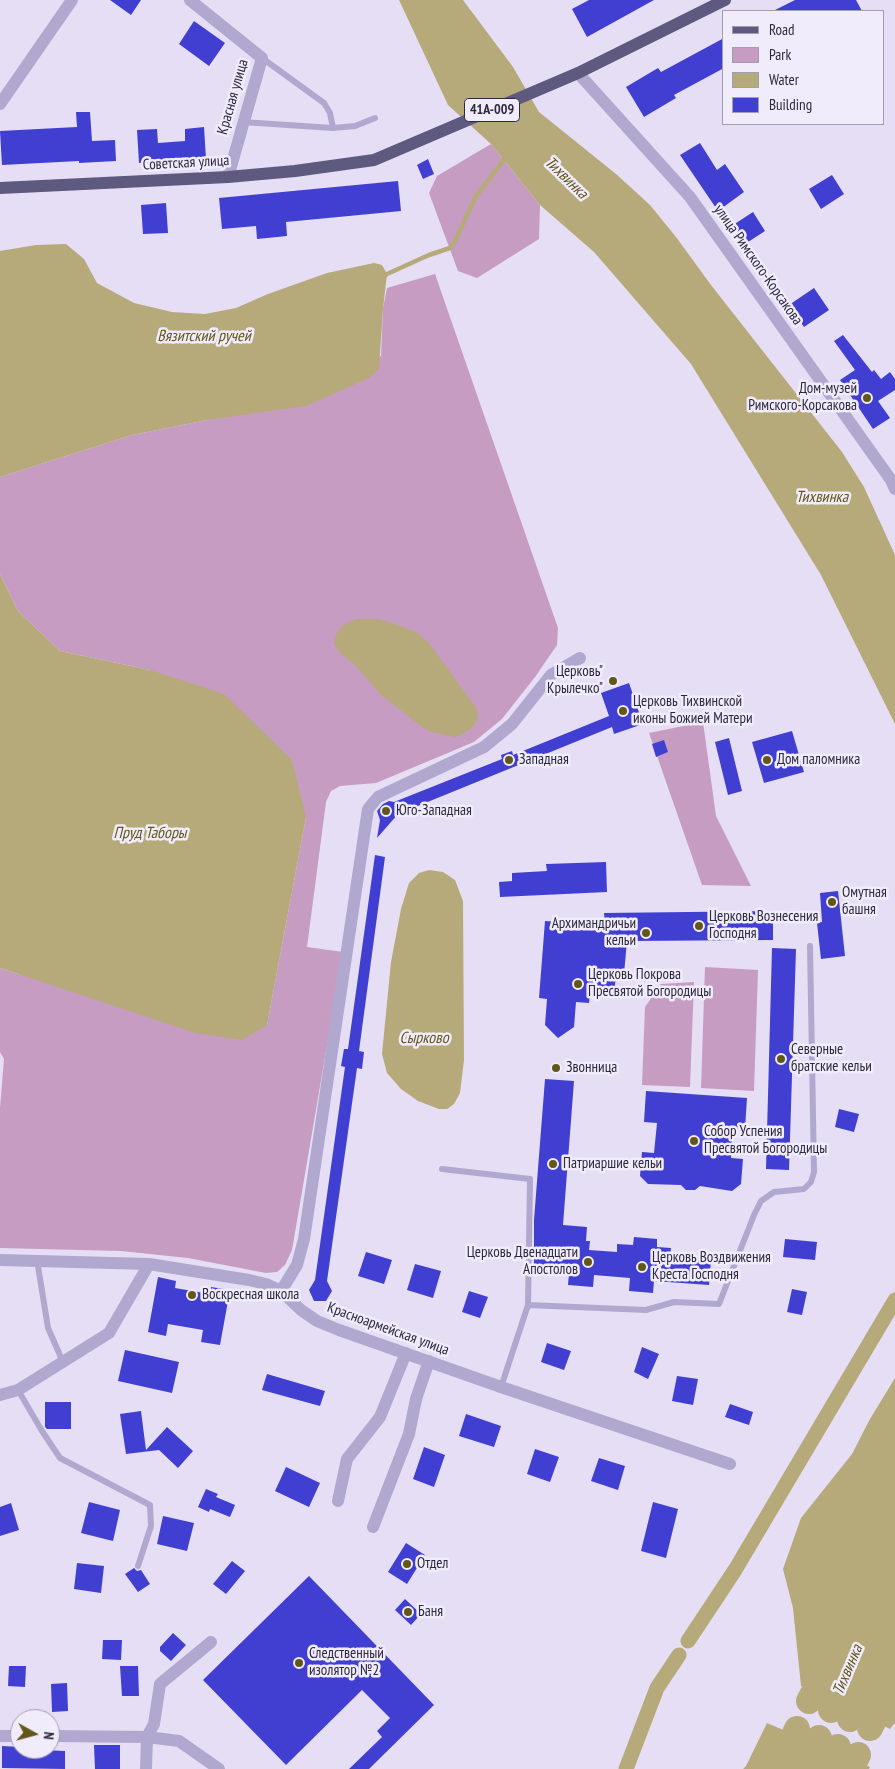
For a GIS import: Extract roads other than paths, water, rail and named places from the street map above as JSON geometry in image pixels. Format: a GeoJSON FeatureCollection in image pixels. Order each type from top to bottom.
{"type":"FeatureCollection","features":[{"type":"Feature","properties":{"kind":"main road","name":"41А-009"},"geometry":{"type":"LineString","coordinates":[[578,73],[725,0]]}},
{"type":"Feature","properties":{"kind":"main road","name":"Советская улица"},"geometry":{"type":"LineString","coordinates":[[0,188],[228,177],[295,171],[374,160],[578,73]]}},
{"type":"Feature","properties":{"kind":"street"},"geometry":{"type":"LineString","coordinates":[[0,104],[72,0]]}},
{"type":"Feature","properties":{"kind":"street","name":"Красная улица"},"geometry":{"type":"LineString","coordinates":[[190,0],[262,58],[242,122],[228,177]]}},
{"type":"Feature","properties":{"kind":"street","name":"улица Римского-Корсакова"},"geometry":{"type":"LineString","coordinates":[[578,73],[690,197],[894,483]]}},
{"type":"Feature","properties":{"kind":"street"},"geometry":{"type":"LineString","coordinates":[[281,1291],[297,1265],[304,1239],[368,809],[378,797],[484,747],[512,724],[551,675],[580,658]]}},
{"type":"Feature","properties":{"kind":"street","name":"Красноармейская улица"},"geometry":{"type":"LineString","coordinates":[[0,1260],[149,1264],[249,1280],[281,1291],[301,1310],[317,1321],[501,1387],[730,1464]]}},
{"type":"Feature","properties":{"kind":"street"},"geometry":{"type":"LineString","coordinates":[[0,1395],[18,1390],[109,1333],[149,1264]]}},
{"type":"Feature","properties":{"kind":"street"},"geometry":{"type":"LineString","coordinates":[[338,1501],[347,1459],[380,1417],[406,1353]]}},
{"type":"Feature","properties":{"kind":"street"},"geometry":{"type":"LineString","coordinates":[[373,1527],[409,1434],[416,1399],[429,1361]]}},
{"type":"Feature","properties":{"kind":"street"},"geometry":{"type":"LineString","coordinates":[[146,1769],[147,1738],[154,1724],[160,1684],[211,1642]]}},
{"type":"Feature","properties":{"kind":"street"},"geometry":{"type":"LineString","coordinates":[[60,1736],[147,1738],[179,1741],[219,1769]]}},
{"type":"Feature","properties":{"kind":"lane"},"geometry":{"type":"LineString","coordinates":[[262,58],[324,103],[330,113],[333,128]]}},
{"type":"Feature","properties":{"kind":"lane"},"geometry":{"type":"LineString","coordinates":[[242,122],[333,128],[355,126],[375,118]]}},
{"type":"Feature","properties":{"kind":"lane"},"geometry":{"type":"LineString","coordinates":[[528,1305],[646,1310],[674,1302],[718,1304],[761,1201],[774,1192],[804,1189],[812,1182],[814,1172],[810,946]]}},
{"type":"Feature","properties":{"kind":"lane"},"geometry":{"type":"LineString","coordinates":[[442,1169],[530,1179],[528,1305],[501,1387]]}},
{"type":"Feature","properties":{"kind":"lane"},"geometry":{"type":"LineString","coordinates":[[37,1260],[48,1328],[63,1362]]}},
{"type":"Feature","properties":{"kind":"lane"},"geometry":{"type":"LineString","coordinates":[[18,1390],[60,1458],[150,1505],[151,1526],[138,1566]]}},
{"type":"Feature","properties":{"kind":"water","name":"Тихвинка"},"geometry":{"type":"Polygon","coordinates":[[[399,0],[463,0],[513,67],[539,112],[616,174],[650,205],[842,452],[864,487],[895,555],[895,724],[821,575],[691,364],[594,252],[540,205],[491,144],[448,105],[399,0]]]}},
{"type":"Feature","properties":{"kind":"water","name":"Вязитский ручей"},"geometry":{"type":"Polygon","coordinates":[[[66,244],[84,259],[97,283],[134,303],[172,312],[205,314],[236,308],[268,294],[327,273],[374,263],[382,265],[387,274],[379,369],[369,378],[306,406],[207,420],[132,435],[0,477],[0,251],[36,245],[66,244]]]}},
{"type":"Feature","properties":{"kind":"water","name":"Пруд Таборы"},"geometry":{"type":"Polygon","coordinates":[[[0,574],[18,611],[60,651],[150,670],[224,694],[292,760],[306,817],[267,1025],[242,1040],[195,1033],[0,968],[0,574]]]}},
{"type":"Feature","properties":{"kind":"water"},"geometry":{"type":"Polygon","coordinates":[[[356,619],[379,619],[395,624],[416,632],[429,643],[477,709],[476,723],[468,731],[455,737],[431,732],[381,695],[354,664],[340,653],[334,644],[336,634],[344,624],[356,619]]]}},
{"type":"Feature","properties":{"kind":"water","name":"Сырково"},"geometry":{"type":"Polygon","coordinates":[[[429,870],[443,872],[455,880],[463,901],[464,1060],[460,1093],[454,1104],[447,1109],[439,1109],[418,1101],[401,1089],[387,1073],[382,1054],[391,962],[401,909],[409,883],[419,873],[429,870]]]}},
{"type":"Feature","properties":{"kind":"water","name":"Тихвинка"},"geometry":{"type":"Polygon","coordinates":[[[895,1378],[895,1723],[890,1729],[801,1686],[793,1608],[783,1569],[801,1518],[852,1454],[870,1419],[895,1378]]]}},
{"type":"Feature","properties":{"kind":"water"},"geometry":{"type":"Polygon","coordinates":[[[767,1723],[870,1767],[869,1769],[743,1769],[767,1723]]]}},
{"type":"Feature","properties":{"kind":"waterway"},"geometry":{"type":"LineString","coordinates":[[383,278],[387,274],[429,255],[450,248],[476,196],[507,156]]}},
{"type":"Feature","properties":{"kind":"waterway"},"geometry":{"type":"LineString","coordinates":[[688,1641],[735,1570],[895,1300]]}},
{"type":"Feature","properties":{"kind":"waterway"},"geometry":{"type":"LineString","coordinates":[[626,1769],[657,1688],[679,1655]]}},
{"type":"Feature","properties":{"kind":"waterway","name":"Тихвинка"},"geometry":{"type":"LineString","coordinates":[[809,1701],[826,1669],[833,1662]]}},
{"type":"Feature","properties":{"kind":"waterway","name":"Тихвинка"},"geometry":{"type":"LineString","coordinates":[[831,1710],[848,1670]]}},
{"type":"Feature","properties":{"kind":"waterway","name":"Тихвинка"},"geometry":{"type":"LineString","coordinates":[[850,1719],[866,1689],[866,1678]]}},
{"type":"Feature","properties":{"kind":"waterway","name":"Тихвинка"},"geometry":{"type":"LineString","coordinates":[[870,1728],[885,1698],[882,1687]]}},
{"type":"Feature","properties":{"kind":"waterway","name":"Тихвинка"},"geometry":{"type":"LineString","coordinates":[[778,1769],[797,1729]]}},
{"type":"Feature","properties":{"kind":"waterway","name":"Тихвинка"},"geometry":{"type":"LineString","coordinates":[[805,1769],[819,1738]]}},
{"type":"Feature","properties":{"kind":"waterway","name":"Тихвинка"},"geometry":{"type":"LineString","coordinates":[[828,1769],[838,1747]]}},
{"type":"Feature","properties":{"kind":"waterway","name":"Тихвинка"},"geometry":{"type":"LineString","coordinates":[[851,1769],[858,1755]]}},
{"type":"Feature","properties":{"kind":"place","name":"Дом-музей Римского-Корсакова"},"geometry":{"type":"Point","coordinates":[867,398]}},
{"type":"Feature","properties":{"kind":"place","name":"Церковь\" Крылечко\""},"geometry":{"type":"Point","coordinates":[613,681]}},
{"type":"Feature","properties":{"kind":"place","name":"Церковь Тихвинской иконы Божией Матери"},"geometry":{"type":"Point","coordinates":[623,711]}},
{"type":"Feature","properties":{"kind":"place","name":"Западная"},"geometry":{"type":"Point","coordinates":[509,760]}},
{"type":"Feature","properties":{"kind":"place","name":"Дом паломника"},"geometry":{"type":"Point","coordinates":[767,760]}},
{"type":"Feature","properties":{"kind":"place","name":"Юго-Западная"},"geometry":{"type":"Point","coordinates":[386,811]}},
{"type":"Feature","properties":{"kind":"place","name":"Омутная башня"},"geometry":{"type":"Point","coordinates":[832,902]}},
{"type":"Feature","properties":{"kind":"place","name":"Церковь Вознесения Господня"},"geometry":{"type":"Point","coordinates":[699,926]}},
{"type":"Feature","properties":{"kind":"place","name":"Архимандричьи кельи"},"geometry":{"type":"Point","coordinates":[646,933]}},
{"type":"Feature","properties":{"kind":"place","name":"Церковь Покрова Пресвятой Богородицы"},"geometry":{"type":"Point","coordinates":[578,984]}},
{"type":"Feature","properties":{"kind":"place","name":"Северные братские кельи"},"geometry":{"type":"Point","coordinates":[781,1059]}},
{"type":"Feature","properties":{"kind":"place","name":"Звонница"},"geometry":{"type":"Point","coordinates":[556,1068]}},
{"type":"Feature","properties":{"kind":"place","name":"Собор Успения Пресвятой Богородицы"},"geometry":{"type":"Point","coordinates":[694,1141]}},
{"type":"Feature","properties":{"kind":"place","name":"Патриаршие кельи"},"geometry":{"type":"Point","coordinates":[553,1164]}},
{"type":"Feature","properties":{"kind":"place","name":"Церковь Двенадцати Апостолов"},"geometry":{"type":"Point","coordinates":[588,1262]}},
{"type":"Feature","properties":{"kind":"place","name":"Церковь Воздвижения Креста Господня"},"geometry":{"type":"Point","coordinates":[642,1267]}},
{"type":"Feature","properties":{"kind":"place","name":"Воскресная школа"},"geometry":{"type":"Point","coordinates":[192,1295]}},
{"type":"Feature","properties":{"kind":"place","name":"Отдел"},"geometry":{"type":"Point","coordinates":[407,1564]}},
{"type":"Feature","properties":{"kind":"place","name":"Баня"},"geometry":{"type":"Point","coordinates":[408,1612]}},
{"type":"Feature","properties":{"kind":"place","name":"Следственный изолятор №2"},"geometry":{"type":"Point","coordinates":[299,1663]}}]}
